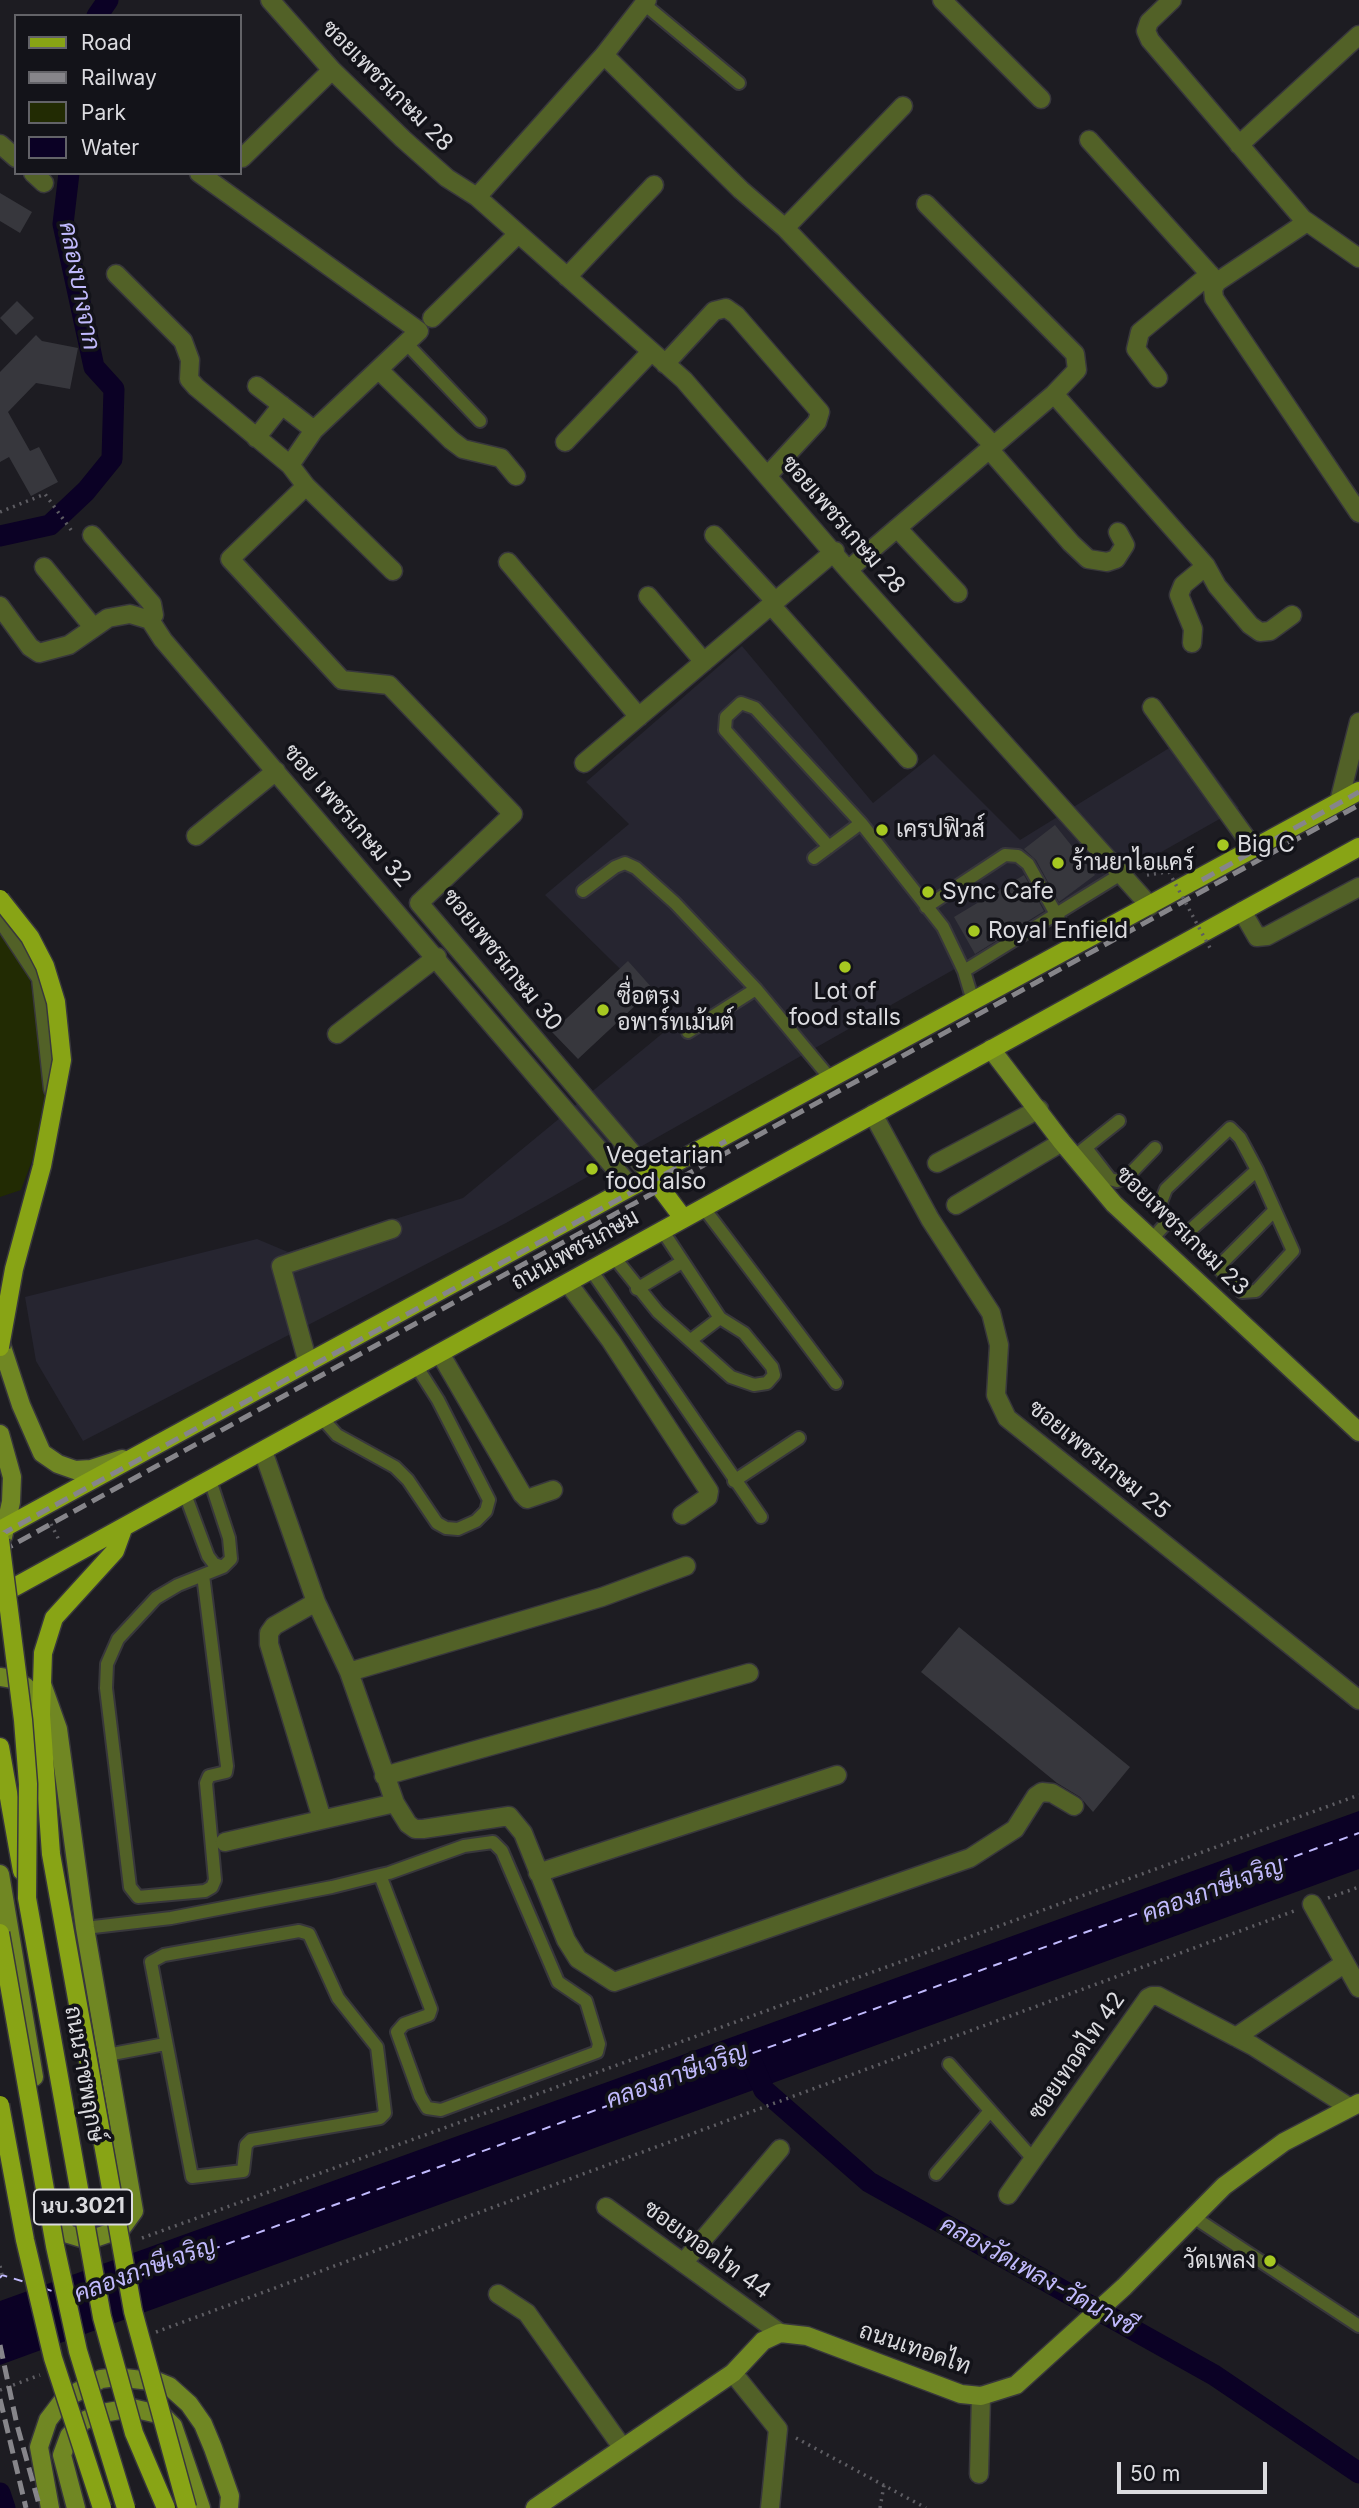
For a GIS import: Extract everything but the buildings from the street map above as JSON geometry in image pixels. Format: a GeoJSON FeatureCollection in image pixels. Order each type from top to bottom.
{"type":"FeatureCollection","features":[{"type":"Feature","properties":{"kind":"main road","name":"ถนนเพชรเกษม"},"geometry":{"type":"LineString","coordinates":[[2,1532],[135,1455],[1359,791]]}},
{"type":"Feature","properties":{"kind":"main road","name":"ถนนเพชรเกษม"},"geometry":{"type":"LineString","coordinates":[[0,1595],[441,1355],[682,1218],[1359,847]]}},
{"type":"Feature","properties":{"kind":"main road"},"geometry":{"type":"LineString","coordinates":[[0,900],[30,937],[45,966],[56,1002],[62,1060],[42,1166],[15,1269],[0,1348]]}},
{"type":"Feature","properties":{"kind":"main road","name":"ซอยเพชรเกษม 23"},"geometry":{"type":"LineString","coordinates":[[991,1049],[1062,1142],[1080,1153],[1114,1204],[1359,1432]]}},
{"type":"Feature","properties":{"kind":"main road"},"geometry":{"type":"LineString","coordinates":[[650,1174],[682,1218]]}},
{"type":"Feature","properties":{"kind":"main road"},"geometry":{"type":"LineString","coordinates":[[0,1341],[21,1405],[42,1453],[58,1464],[75,1470],[91,1469],[135,1455]]}},
{"type":"Feature","properties":{"kind":"main road"},"geometry":{"type":"LineString","coordinates":[[0,1434],[12,1477],[0,1547]]}},
{"type":"Feature","properties":{"kind":"main road"},"geometry":{"type":"LineString","coordinates":[[0,1579],[29,1572],[123,1529]]}},
{"type":"Feature","properties":{"kind":"main road"},"geometry":{"type":"LineString","coordinates":[[123,1529],[115,1551],[54,1618],[43,1654],[40,1680],[41,1715],[51,1854],[133,2311],[187,2508]]}},
{"type":"Feature","properties":{"kind":"main road"},"geometry":{"type":"LineString","coordinates":[[2,1532],[23,1720],[28,1797],[27,1898]]}},
{"type":"Feature","properties":{"kind":"main road"},"geometry":{"type":"LineString","coordinates":[[0,1677],[13,1679],[26,1687],[35,1696],[41,1715]]}},
{"type":"Feature","properties":{"kind":"main road"},"geometry":{"type":"LineString","coordinates":[[0,1874],[59,2224],[68,2234],[92,2239],[121,2229],[134,2211],[85,1928],[58,1729],[40,1680]]}},
{"type":"Feature","properties":{"kind":"main road","name":"ถนนราชพฤกษ์"},"geometry":{"type":"LineString","coordinates":[[0,1747],[103,2318],[134,2433],[166,2508]]}},
{"type":"Feature","properties":{"kind":"main road","name":"นบ.3021"},"geometry":{"type":"LineString","coordinates":[[0,1933],[55,2245],[75,2338],[126,2508]]}},
{"type":"Feature","properties":{"kind":"main road"},"geometry":{"type":"LineString","coordinates":[[0,2105],[25,2240],[53,2358],[102,2508]]}},
{"type":"Feature","properties":{"kind":"main road","name":"ถนนเทอดไท"},"geometry":{"type":"LineString","coordinates":[[780,2333],[807,2336],[961,2394],[981,2396],[1016,2385],[1124,2287],[1224,2186],[1284,2142],[1354,2105]]}},
{"type":"Feature","properties":{"kind":"main road"},"geometry":{"type":"LineString","coordinates":[[535,2508],[733,2373],[763,2341],[780,2333]]}},
{"type":"Feature","properties":{"kind":"main road"},"geometry":{"type":"LineString","coordinates":[[50,2508],[39,2447],[48,2420],[64,2399],[100,2379],[116,2377],[159,2382],[180,2395],[203,2424],[234,2504]]}},
{"type":"Feature","properties":{"kind":"main road"},"geometry":{"type":"LineString","coordinates":[[76,2508],[62,2455],[69,2436],[83,2421],[102,2413],[132,2408],[162,2415],[173,2426],[201,2508]]}},
{"type":"Feature","properties":{"kind":"street","name":"ซอยเพชรเกษม 28"},"geometry":{"type":"LineString","coordinates":[[270,0],[332,70],[447,178],[477,197],[684,380],[835,551],[848,570],[1150,905]]}},
{"type":"Feature","properties":{"kind":"street"},"geometry":{"type":"LineString","coordinates":[[942,0],[1041,99]]}},
{"type":"Feature","properties":{"kind":"street"},"geometry":{"type":"LineString","coordinates":[[1172,0],[1149,22],[1146,31],[1150,40],[1307,222],[1359,258]]}},
{"type":"Feature","properties":{"kind":"street"},"geometry":{"type":"LineString","coordinates":[[477,197],[604,55],[645,2]]}},
{"type":"Feature","properties":{"kind":"street"},"geometry":{"type":"LineString","coordinates":[[1239,145],[1359,35]]}},
{"type":"Feature","properties":{"kind":"street"},"geometry":{"type":"LineString","coordinates":[[604,55],[741,190],[785,228],[991,447],[1071,543],[1088,559],[1107,562],[1116,559],[1125,545],[1118,532]]}},
{"type":"Feature","properties":{"kind":"street"},"geometry":{"type":"LineString","coordinates":[[242,158],[332,70]]}},
{"type":"Feature","properties":{"kind":"street"},"geometry":{"type":"LineString","coordinates":[[785,228],[903,106]]}},
{"type":"Feature","properties":{"kind":"street"},"geometry":{"type":"LineString","coordinates":[[1089,140],[1213,278],[1214,298],[1359,513]]}},
{"type":"Feature","properties":{"kind":"street"},"geometry":{"type":"LineString","coordinates":[[0,144],[14,156]]}},
{"type":"Feature","properties":{"kind":"street"},"geometry":{"type":"LineString","coordinates":[[202,175],[412,337],[314,430],[290,466]]}},
{"type":"Feature","properties":{"kind":"street"},"geometry":{"type":"LineString","coordinates":[[567,277],[654,185]]}},
{"type":"Feature","properties":{"kind":"street"},"geometry":{"type":"LineString","coordinates":[[848,570],[1054,394],[1077,370],[1075,354],[926,204]]}},
{"type":"Feature","properties":{"kind":"street"},"geometry":{"type":"LineString","coordinates":[[1158,378],[1136,349],[1140,332],[1213,278],[1307,222]]}},
{"type":"Feature","properties":{"kind":"street"},"geometry":{"type":"LineString","coordinates":[[432,318],[518,234]]}},
{"type":"Feature","properties":{"kind":"street"},"geometry":{"type":"LineString","coordinates":[[116,274],[183,341],[190,360],[189,379],[196,387],[290,466],[393,571]]}},
{"type":"Feature","properties":{"kind":"street"},"geometry":{"type":"LineString","coordinates":[[565,442],[714,311],[726,308],[736,314],[820,412],[817,422],[768,475]]}},
{"type":"Feature","properties":{"kind":"street"},"geometry":{"type":"LineString","coordinates":[[379,370],[451,440],[463,449],[501,458],[516,476]]}},
{"type":"Feature","properties":{"kind":"street"},"geometry":{"type":"LineString","coordinates":[[257,386],[314,430]]}},
{"type":"Feature","properties":{"kind":"street"},"geometry":{"type":"LineString","coordinates":[[1054,394],[1206,565],[1237,613],[1260,632],[1269,631],[1292,615]]}},
{"type":"Feature","properties":{"kind":"street"},"geometry":{"type":"LineString","coordinates":[[256,438],[282,405]]}},
{"type":"Feature","properties":{"kind":"street","name":"ซอยเพชรเกษม 30"},"geometry":{"type":"LineString","coordinates":[[306,485],[230,559],[342,680],[389,685],[513,814],[419,902],[650,1174]]}},
{"type":"Feature","properties":{"kind":"street"},"geometry":{"type":"LineString","coordinates":[[897,528],[958,593]]}},
{"type":"Feature","properties":{"kind":"street","name":"ซอย เพชรเกษม 32"},"geometry":{"type":"LineString","coordinates":[[92,535],[152,604],[154,615],[150,620],[163,640],[630,1186]]}},
{"type":"Feature","properties":{"kind":"street"},"geometry":{"type":"LineString","coordinates":[[714,535],[908,759]]}},
{"type":"Feature","properties":{"kind":"street"},"geometry":{"type":"LineString","coordinates":[[584,763],[835,551]]}},
{"type":"Feature","properties":{"kind":"street"},"geometry":{"type":"LineString","coordinates":[[508,562],[639,717]]}},
{"type":"Feature","properties":{"kind":"street"},"geometry":{"type":"LineString","coordinates":[[1192,643],[1193,629],[1179,595],[1183,585],[1206,565]]}},
{"type":"Feature","properties":{"kind":"street"},"geometry":{"type":"LineString","coordinates":[[44,566],[93,627]]}},
{"type":"Feature","properties":{"kind":"street"},"geometry":{"type":"LineString","coordinates":[[648,596],[704,662]]}},
{"type":"Feature","properties":{"kind":"street"},"geometry":{"type":"LineString","coordinates":[[0,606],[30,647],[39,653],[69,645],[108,618],[130,614],[150,620]]}},
{"type":"Feature","properties":{"kind":"street"},"geometry":{"type":"LineString","coordinates":[[1152,707],[1254,849]]}},
{"type":"Feature","properties":{"kind":"street"},"geometry":{"type":"LineString","coordinates":[[1339,802],[1359,722]]}},
{"type":"Feature","properties":{"kind":"street"},"geometry":{"type":"LineString","coordinates":[[196,836],[276,771]]}},
{"type":"Feature","properties":{"kind":"street"},"geometry":{"type":"LineString","coordinates":[[1242,911],[1257,937],[1267,936],[1359,887]]}},
{"type":"Feature","properties":{"kind":"street"},"geometry":{"type":"LineString","coordinates":[[0,916],[41,978],[54,1083],[41,1201]]}},
{"type":"Feature","properties":{"kind":"street"},"geometry":{"type":"LineString","coordinates":[[337,1034],[436,957]]}},
{"type":"Feature","properties":{"kind":"street"},"geometry":{"type":"LineString","coordinates":[[937,1163],[1038,1109]]}},
{"type":"Feature","properties":{"kind":"street","name":"ซอยเพชรเกษม 25"},"geometry":{"type":"LineString","coordinates":[[873,1114],[930,1219],[991,1313],[999,1345],[996,1395],[1007,1418],[1359,1700]]}},
{"type":"Feature","properties":{"kind":"street"},"geometry":{"type":"LineString","coordinates":[[956,1205],[1062,1142]]}},
{"type":"Feature","properties":{"kind":"street"},"geometry":{"type":"LineString","coordinates":[[308,1363],[279,1260],[392,1229]]}},
{"type":"Feature","properties":{"kind":"street"},"geometry":{"type":"LineString","coordinates":[[568,1283],[611,1340],[709,1491],[708,1497],[682,1515]]}},
{"type":"Feature","properties":{"kind":"street"},"geometry":{"type":"LineString","coordinates":[[441,1355],[522,1494],[527,1499],[553,1490]]}},
{"type":"Feature","properties":{"kind":"street"},"geometry":{"type":"LineString","coordinates":[[263,1451],[316,1602],[349,1672],[395,1803],[415,1829],[509,1816],[523,1833],[566,1940],[578,1959],[614,1982],[971,1858],[1015,1829],[1042,1792],[1052,1793],[1074,1806]]}},
{"type":"Feature","properties":{"kind":"street"},"geometry":{"type":"LineString","coordinates":[[349,1672],[602,1597],[686,1566]]}},
{"type":"Feature","properties":{"kind":"street"},"geometry":{"type":"LineString","coordinates":[[316,1602],[274,1626],[269,1633],[269,1644],[322,1819]]}},
{"type":"Feature","properties":{"kind":"street"},"geometry":{"type":"LineString","coordinates":[[384,1776],[749,1673]]}},
{"type":"Feature","properties":{"kind":"street"},"geometry":{"type":"LineString","coordinates":[[538,1873],[837,1775]]}},
{"type":"Feature","properties":{"kind":"street"},"geometry":{"type":"LineString","coordinates":[[225,1842],[395,1803]]}},
{"type":"Feature","properties":{"kind":"street"},"geometry":{"type":"LineString","coordinates":[[1312,1904],[1359,1988]]}},
{"type":"Feature","properties":{"kind":"street"},"geometry":{"type":"LineString","coordinates":[[1236,2037],[1345,1963]]}},
{"type":"Feature","properties":{"kind":"street","name":"ซอยเทอดไท 42"},"geometry":{"type":"LineString","coordinates":[[1008,2195],[1148,1998],[1158,1996],[1354,2105]]}},
{"type":"Feature","properties":{"kind":"street"},"geometry":{"type":"LineString","coordinates":[[683,2263],[780,2150]]}},
{"type":"Feature","properties":{"kind":"street","name":"ซอยเทอดไท 44"},"geometry":{"type":"LineString","coordinates":[[606,2207],[780,2333]]}},
{"type":"Feature","properties":{"kind":"street"},"geometry":{"type":"LineString","coordinates":[[498,2294],[527,2314],[622,2447]]}},
{"type":"Feature","properties":{"kind":"street"},"geometry":{"type":"LineString","coordinates":[[733,2373],[778,2429],[770,2508]]}},
{"type":"Feature","properties":{"kind":"street"},"geometry":{"type":"LineString","coordinates":[[979,2474],[981,2396]]}},
{"type":"Feature","properties":{"kind":"lane"},"geometry":{"type":"LineString","coordinates":[[645,2],[739,83]]}},
{"type":"Feature","properties":{"kind":"lane"},"geometry":{"type":"LineString","coordinates":[[412,337],[480,421]]}},
{"type":"Feature","properties":{"kind":"lane"},"geometry":{"type":"LineString","coordinates":[[829,847],[725,730],[726,718],[741,703],[755,708],[860,823],[943,927],[964,971],[973,1001]]}},
{"type":"Feature","properties":{"kind":"lane"},"geometry":{"type":"LineString","coordinates":[[814,858],[860,823]]}},
{"type":"Feature","properties":{"kind":"lane"},"geometry":{"type":"LineString","coordinates":[[926,907],[1004,855],[1018,856],[1028,864],[1057,911],[1074,946]]}},
{"type":"Feature","properties":{"kind":"lane"},"geometry":{"type":"LineString","coordinates":[[583,891],[615,867],[625,863],[636,868],[675,903],[756,989],[830,1077]]}},
{"type":"Feature","properties":{"kind":"lane"},"geometry":{"type":"LineString","coordinates":[[964,971],[1057,911],[1121,874]]}},
{"type":"Feature","properties":{"kind":"lane"},"geometry":{"type":"LineString","coordinates":[[688,1032],[756,989]]}},
{"type":"Feature","properties":{"kind":"lane"},"geometry":{"type":"LineString","coordinates":[[1119,1121],[1080,1153],[1110,1179],[1117,1181],[1128,1176],[1155,1149]]}},
{"type":"Feature","properties":{"kind":"lane"},"geometry":{"type":"LineString","coordinates":[[1234,1129],[1257,1170],[1293,1251],[1287,1261],[1256,1291],[1242,1292],[1162,1211],[1161,1202],[1166,1189],[1227,1130],[1234,1129]]}},
{"type":"Feature","properties":{"kind":"lane"},"geometry":{"type":"LineString","coordinates":[[1186,1234],[1257,1170]]}},
{"type":"Feature","properties":{"kind":"lane"},"geometry":{"type":"LineString","coordinates":[[702,1207],[836,1383]]}},
{"type":"Feature","properties":{"kind":"lane"},"geometry":{"type":"LineString","coordinates":[[1219,1267],[1274,1211]]}},
{"type":"Feature","properties":{"kind":"lane"},"geometry":{"type":"LineString","coordinates":[[1152,1239],[1170,1219]]}},
{"type":"Feature","properties":{"kind":"lane"},"geometry":{"type":"LineString","coordinates":[[614,1257],[658,1312],[731,1377],[754,1385],[767,1383],[774,1375],[772,1367],[744,1333],[720,1318],[662,1230]]}},
{"type":"Feature","properties":{"kind":"lane"},"geometry":{"type":"LineString","coordinates":[[637,1289],[682,1262]]}},
{"type":"Feature","properties":{"kind":"lane"},"geometry":{"type":"LineString","coordinates":[[591,1270],[761,1517]]}},
{"type":"Feature","properties":{"kind":"lane"},"geometry":{"type":"LineString","coordinates":[[691,1340],[720,1318]]}},
{"type":"Feature","properties":{"kind":"lane"},"geometry":{"type":"LineString","coordinates":[[322,1418],[337,1435],[395,1467],[408,1480],[437,1523],[446,1528],[458,1529],[476,1521],[486,1511],[489,1500],[468,1456],[417,1367]]}},
{"type":"Feature","properties":{"kind":"lane"},"geometry":{"type":"LineString","coordinates":[[734,1481],[799,1438]]}},
{"type":"Feature","properties":{"kind":"lane"},"geometry":{"type":"LineString","coordinates":[[203,1575],[227,1766],[226,1772],[209,1776],[206,1783],[215,1880],[212,1887],[205,1891],[138,1897],[130,1887],[106,1688],[107,1664],[118,1639],[145,1608],[167,1591],[203,1575],[223,1567],[231,1559],[232,1551],[211,1480]]}},
{"type":"Feature","properties":{"kind":"lane"},"geometry":{"type":"LineString","coordinates":[[185,1494],[208,1556],[214,1564],[223,1567]]}},
{"type":"Feature","properties":{"kind":"lane"},"geometry":{"type":"LineString","coordinates":[[85,1928],[171,1918],[380,1875],[478,1842],[493,1842],[499,1846],[558,1982],[586,2001],[599,2044],[597,2052],[441,2110],[427,2108],[420,2096],[397,2032],[404,2024],[429,2015],[431,2009],[380,1875]]}},
{"type":"Feature","properties":{"kind":"lane"},"geometry":{"type":"LineString","coordinates":[[306,1932],[338,1997],[377,2047],[385,2113],[380,2118],[251,2140],[246,2145],[243,2171],[193,2177],[190,2173],[165,2044],[151,1968],[153,1959],[306,1932]]}},
{"type":"Feature","properties":{"kind":"lane"},"geometry":{"type":"LineString","coordinates":[[107,2055],[165,2044]]}},
{"type":"Feature","properties":{"kind":"lane"},"geometry":{"type":"LineString","coordinates":[[948,2064],[1034,2160]]}},
{"type":"Feature","properties":{"kind":"lane"},"geometry":{"type":"LineString","coordinates":[[936,2174],[990,2111]]}},
{"type":"Feature","properties":{"kind":"lane"},"geometry":{"type":"LineString","coordinates":[[1192,2216],[1359,2326]]}},
{"type":"Feature","properties":{"kind":"path"},"geometry":{"type":"LineString","coordinates":[[0,512],[45,494],[81,544],[92,535]]}},
{"type":"Feature","properties":{"kind":"path"},"geometry":{"type":"LineString","coordinates":[[1141,876],[1169,872],[1210,948]]}},
{"type":"Feature","properties":{"kind":"path"},"geometry":{"type":"LineString","coordinates":[[48,1519],[61,1545]]}},
{"type":"Feature","properties":{"kind":"path"},"geometry":{"type":"LineString","coordinates":[[142,2238],[1359,1795]]}},
{"type":"Feature","properties":{"kind":"path"},"geometry":{"type":"LineString","coordinates":[[155,2332],[1359,1887]]}},
{"type":"Feature","properties":{"kind":"path"},"geometry":{"type":"LineString","coordinates":[[0,2266],[2,2275]]}},
{"type":"Feature","properties":{"kind":"path"},"geometry":{"type":"LineString","coordinates":[[0,2390],[51,2371]]}},
{"type":"Feature","properties":{"kind":"path"},"geometry":{"type":"LineString","coordinates":[[778,2429],[926,2508]]}},
{"type":"Feature","properties":{"kind":"path"},"geometry":{"type":"LineString","coordinates":[[880,2508],[884,2486]]}},
{"type":"Feature","properties":{"kind":"shaded area"},"geometry":{"type":"Polygon","coordinates":[[[742,646],[873,803],[934,754],[1020,840],[1187,737],[1239,808],[506,1223],[83,1441],[36,1361],[25,1297],[257,1239],[288,1252],[463,1198],[675,1023],[545,895],[629,824],[586,782],[742,646]]]}},
{"type":"Feature","properties":{"kind":"green space"},"geometry":{"type":"Polygon","coordinates":[[[0,922],[29,975],[48,1082],[36,1150],[21,1190],[0,1197],[0,922]]]}},
{"type":"Feature","properties":{"kind":"water","name":"คลองภาษีเจริญ"},"geometry":{"type":"Polygon","coordinates":[[[1359,1811],[1359,1869],[0,2365],[0,2301],[1359,1811]]]}},
{"type":"Feature","properties":{"kind":"waterway","name":"คลองบางจาก"},"geometry":{"type":"LineString","coordinates":[[98,14],[108,0]]}},
{"type":"Feature","properties":{"kind":"waterway","name":"คลองบางจาก"},"geometry":{"type":"LineString","coordinates":[[0,536],[50,525],[86,491],[112,459],[114,389],[94,367],[63,224],[69,175]]}},
{"type":"Feature","properties":{"kind":"waterway","name":"คลองวัดเพลง-วัดนางชี"},"geometry":{"type":"LineString","coordinates":[[752,2062],[764,2090],[869,2182],[1214,2375],[1359,2473]]}},
{"type":"Feature","properties":{"kind":"waterway"},"geometry":{"type":"LineString","coordinates":[[0,2493],[5,2508]]}},
{"type":"Feature","properties":{"kind":"ferry route"},"geometry":{"type":"LineString","coordinates":[[136,2277],[1359,1833]]}},
{"type":"Feature","properties":{"kind":"ferry route"},"geometry":{"type":"LineString","coordinates":[[0,2278],[2,2275],[28,2283]]}},
{"type":"Feature","properties":{"kind":"ferry route"},"geometry":{"type":"LineString","coordinates":[[107,2288],[121,2282]]}},
{"type":"Feature","properties":{"kind":"ferry route"},"geometry":{"type":"LineString","coordinates":[[43,2288],[58,2293]]}},
{"type":"Feature","properties":{"kind":"ferry route"},"geometry":{"type":"LineString","coordinates":[[74,2297],[88,2294]]}},
{"type":"Feature","properties":{"kind":"railway"},"geometry":{"type":"LineString","coordinates":[[1202,880],[1359,792]]}},
{"type":"Feature","properties":{"kind":"railway"},"geometry":{"type":"LineString","coordinates":[[0,1552],[1359,805]]}},
{"type":"Feature","properties":{"kind":"railway"},"geometry":{"type":"LineString","coordinates":[[0,1535],[726,1141]]}},
{"type":"Feature","properties":{"kind":"railway"},"geometry":{"type":"LineString","coordinates":[[0,2345],[17,2425],[40,2508]]}},
{"type":"Feature","properties":{"kind":"railway"},"geometry":{"type":"LineString","coordinates":[[0,2399],[26,2508]]}},
{"type":"Feature","properties":{"kind":"place","name":"เครปฟิวส์"},"geometry":{"type":"Point","coordinates":[882,830]}},
{"type":"Feature","properties":{"kind":"place","name":"Big C"},"geometry":{"type":"Point","coordinates":[1223,845]}},
{"type":"Feature","properties":{"kind":"place","name":"ร้านยาไอแคร์"},"geometry":{"type":"Point","coordinates":[1058,863]}},
{"type":"Feature","properties":{"kind":"place","name":"Sync Cafe"},"geometry":{"type":"Point","coordinates":[928,892]}},
{"type":"Feature","properties":{"kind":"place","name":"Royal Enfield"},"geometry":{"type":"Point","coordinates":[974,931]}},
{"type":"Feature","properties":{"kind":"place","name":"Lot of food stalls"},"geometry":{"type":"Point","coordinates":[845,967]}},
{"type":"Feature","properties":{"kind":"place","name":"ซื่อตรง อพาร์ทเม้นต์"},"geometry":{"type":"Point","coordinates":[603,1010]}},
{"type":"Feature","properties":{"kind":"place","name":"Vegetarian food also"},"geometry":{"type":"Point","coordinates":[592,1169]}},
{"type":"Feature","properties":{"kind":"place","name":"วัดเพลง"},"geometry":{"type":"Point","coordinates":[1270,2261]}}]}
